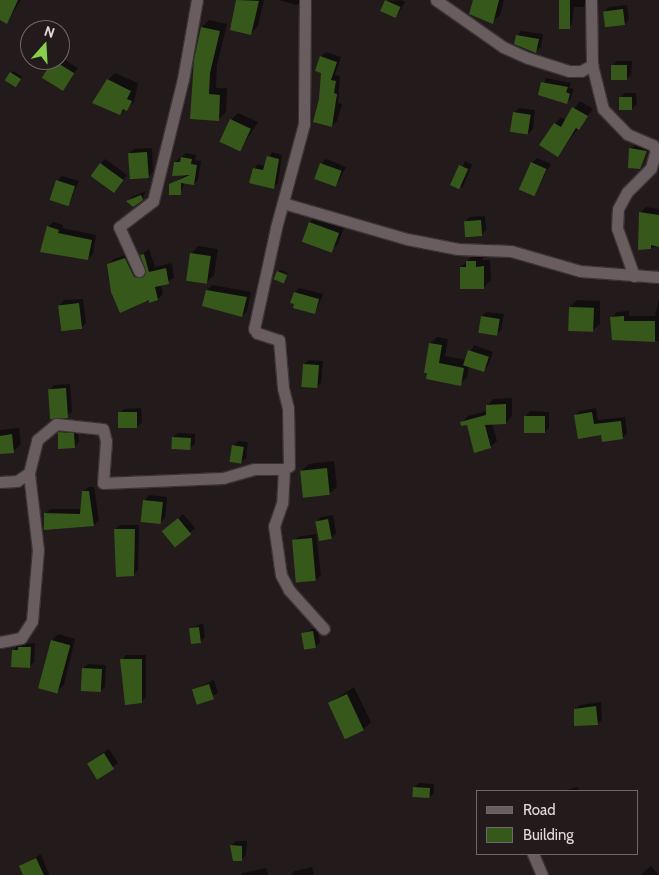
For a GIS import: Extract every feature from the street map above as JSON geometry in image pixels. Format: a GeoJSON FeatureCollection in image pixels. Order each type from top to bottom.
{"type":"FeatureCollection","features":[{"type":"Feature","properties":{"kind":"street"},"geometry":{"type":"LineString","coordinates":[[139,271],[119,227],[153,200],[183,79],[197,0]]}},
{"type":"Feature","properties":{"kind":"street"},"geometry":{"type":"LineString","coordinates":[[0,642],[21,638],[32,621],[38,550],[30,496],[29,473],[40,436],[56,424],[102,428],[106,441],[103,483],[223,478],[255,469],[284,470],[289,466],[288,408],[283,388],[279,340],[257,333],[254,329],[256,309],[304,124],[305,0]]}},
{"type":"Feature","properties":{"kind":"street"},"geometry":{"type":"LineString","coordinates":[[436,0],[512,51],[569,71],[581,71],[592,65]]}},
{"type":"Feature","properties":{"kind":"street"},"geometry":{"type":"LineString","coordinates":[[591,0],[592,65],[605,114],[627,134],[653,145],[656,150],[651,168],[627,192],[618,209],[617,228],[634,276]]}},
{"type":"Feature","properties":{"kind":"street"},"geometry":{"type":"LineString","coordinates":[[283,204],[407,240],[458,249],[511,252],[556,266],[634,276],[659,277]]}},
{"type":"Feature","properties":{"kind":"street"},"geometry":{"type":"LineString","coordinates":[[284,470],[282,503],[274,526],[281,575],[289,590],[324,629]]}},
{"type":"Feature","properties":{"kind":"street"},"geometry":{"type":"LineString","coordinates":[[2,482],[22,480],[29,473]]}},
{"type":"Feature","properties":{"kind":"street"},"geometry":{"type":"LineString","coordinates":[[2,482],[30,496]]}},
{"type":"Feature","properties":{"kind":"street"},"geometry":{"type":"LineString","coordinates":[[533,855],[542,875]]}},
{"type":"Feature","properties":{"kind":"building"},"geometry":{"type":"Polygon","coordinates":[[[0,0],[18,0],[7,24],[0,20],[0,0]]]}},
{"type":"Feature","properties":{"kind":"building"},"geometry":{"type":"Polygon","coordinates":[[[236,0],[259,1],[251,35],[230,30],[236,0]]]}},
{"type":"Feature","properties":{"kind":"building"},"geometry":{"type":"Polygon","coordinates":[[[385,0],[401,7],[396,18],[380,11],[385,0]]]}},
{"type":"Feature","properties":{"kind":"building"},"geometry":{"type":"Polygon","coordinates":[[[473,0],[499,0],[493,24],[469,14],[473,0]]]}},
{"type":"Feature","properties":{"kind":"building"},"geometry":{"type":"Polygon","coordinates":[[[559,0],[570,0],[570,29],[559,29],[559,0]]]}},
{"type":"Feature","properties":{"kind":"building"},"geometry":{"type":"Polygon","coordinates":[[[623,9],[625,25],[605,27],[603,11],[623,9]]]}},
{"type":"Feature","properties":{"kind":"building"},"geometry":{"type":"Polygon","coordinates":[[[201,27],[220,31],[210,73],[209,94],[220,95],[219,121],[190,119],[194,60],[201,27]]]}},
{"type":"Feature","properties":{"kind":"building"},"geometry":{"type":"Polygon","coordinates":[[[516,35],[539,39],[536,53],[514,44],[516,35]]]}},
{"type":"Feature","properties":{"kind":"building"},"geometry":{"type":"Polygon","coordinates":[[[320,56],[337,62],[331,80],[336,81],[334,93],[337,94],[332,127],[313,122],[319,99],[321,73],[315,71],[320,56]]]}},
{"type":"Feature","properties":{"kind":"building"},"geometry":{"type":"Polygon","coordinates":[[[611,65],[627,65],[627,80],[611,80],[611,65]]]}},
{"type":"Feature","properties":{"kind":"building"},"geometry":{"type":"Polygon","coordinates":[[[47,70],[69,70],[74,73],[63,91],[42,78],[47,70]]]}},
{"type":"Feature","properties":{"kind":"building"},"geometry":{"type":"Polygon","coordinates":[[[10,72],[21,79],[16,87],[5,80],[10,72]]]}},
{"type":"Feature","properties":{"kind":"building"},"geometry":{"type":"Polygon","coordinates":[[[107,79],[131,91],[127,99],[132,101],[127,111],[123,109],[120,115],[92,103],[107,79]]]}},
{"type":"Feature","properties":{"kind":"building"},"geometry":{"type":"Polygon","coordinates":[[[541,82],[568,87],[566,92],[570,94],[567,104],[538,95],[541,82]]]}},
{"type":"Feature","properties":{"kind":"building"},"geometry":{"type":"Polygon","coordinates":[[[619,97],[632,97],[632,110],[619,110],[619,97]]]}},
{"type":"Feature","properties":{"kind":"building"},"geometry":{"type":"Polygon","coordinates":[[[572,107],[588,116],[579,130],[576,128],[558,157],[539,145],[554,123],[561,127],[572,107]]]}},
{"type":"Feature","properties":{"kind":"building"},"geometry":{"type":"Polygon","coordinates":[[[513,112],[531,115],[528,135],[510,132],[513,112]]]}},
{"type":"Feature","properties":{"kind":"building"},"geometry":{"type":"Polygon","coordinates":[[[230,119],[251,129],[240,151],[219,142],[230,119]]]}},
{"type":"Feature","properties":{"kind":"building"},"geometry":{"type":"Polygon","coordinates":[[[629,148],[647,151],[640,169],[628,168],[629,148]]]}},
{"type":"Feature","properties":{"kind":"building"},"geometry":{"type":"Polygon","coordinates":[[[147,152],[149,178],[130,179],[128,153],[147,152]]]}},
{"type":"Feature","properties":{"kind":"building"},"geometry":{"type":"Polygon","coordinates":[[[267,156],[279,159],[274,189],[249,183],[253,168],[263,170],[267,156]]]}},
{"type":"Feature","properties":{"kind":"building"},"geometry":{"type":"Polygon","coordinates":[[[181,157],[192,159],[191,164],[197,165],[194,185],[181,183],[181,195],[169,195],[169,184],[190,175],[172,176],[174,162],[180,162],[181,157]]]}},
{"type":"Feature","properties":{"kind":"building"},"geometry":{"type":"Polygon","coordinates":[[[531,162],[547,169],[534,196],[519,189],[531,162]]]}},
{"type":"Feature","properties":{"kind":"building"},"geometry":{"type":"Polygon","coordinates":[[[100,163],[123,180],[114,193],[91,176],[100,163]]]}},
{"type":"Feature","properties":{"kind":"building"},"geometry":{"type":"Polygon","coordinates":[[[320,163],[342,171],[336,187],[314,179],[320,163]]]}},
{"type":"Feature","properties":{"kind":"building"},"geometry":{"type":"Polygon","coordinates":[[[459,165],[468,169],[459,189],[450,185],[459,165]]]}},
{"type":"Feature","properties":{"kind":"building"},"geometry":{"type":"Polygon","coordinates":[[[56,180],[75,186],[69,206],[50,200],[56,180]]]}},
{"type":"Feature","properties":{"kind":"building"},"geometry":{"type":"Polygon","coordinates":[[[141,195],[143,200],[133,207],[126,201],[141,195]]]}},
{"type":"Feature","properties":{"kind":"building"},"geometry":{"type":"Polygon","coordinates":[[[639,212],[659,215],[659,247],[651,245],[651,249],[638,250],[639,212]]]}},
{"type":"Feature","properties":{"kind":"building"},"geometry":{"type":"Polygon","coordinates":[[[481,220],[482,236],[465,237],[464,221],[481,220]]]}},
{"type":"Feature","properties":{"kind":"building"},"geometry":{"type":"Polygon","coordinates":[[[309,222],[339,233],[332,253],[302,242],[309,222]]]}},
{"type":"Feature","properties":{"kind":"building"},"geometry":{"type":"Polygon","coordinates":[[[47,226],[59,230],[58,233],[92,240],[88,260],[40,252],[47,226]]]}},
{"type":"Feature","properties":{"kind":"building"},"geometry":{"type":"Polygon","coordinates":[[[190,253],[211,256],[207,284],[186,281],[190,253]]]}},
{"type":"Feature","properties":{"kind":"building"},"geometry":{"type":"Polygon","coordinates":[[[144,254],[149,272],[166,268],[169,284],[155,287],[158,300],[149,303],[149,300],[120,313],[111,292],[107,264],[125,258],[134,277],[142,278],[146,271],[140,255],[144,254]]]}},
{"type":"Feature","properties":{"kind":"building"},"geometry":{"type":"Polygon","coordinates":[[[466,261],[476,261],[476,267],[484,266],[484,289],[460,289],[460,267],[466,267],[466,261]]]}},
{"type":"Feature","properties":{"kind":"building"},"geometry":{"type":"Polygon","coordinates":[[[277,271],[287,275],[284,283],[274,279],[277,271]]]}},
{"type":"Feature","properties":{"kind":"building"},"geometry":{"type":"Polygon","coordinates":[[[206,290],[247,297],[242,317],[202,306],[206,290]]]}},
{"type":"Feature","properties":{"kind":"building"},"geometry":{"type":"Polygon","coordinates":[[[294,292],[319,299],[315,314],[293,308],[294,304],[290,303],[294,292]]]}},
{"type":"Feature","properties":{"kind":"building"},"geometry":{"type":"Polygon","coordinates":[[[79,303],[82,329],[61,331],[58,306],[79,303]]]}},
{"type":"Feature","properties":{"kind":"building"},"geometry":{"type":"Polygon","coordinates":[[[569,307],[594,308],[593,332],[568,331],[569,307]]]}},
{"type":"Feature","properties":{"kind":"building"},"geometry":{"type":"Polygon","coordinates":[[[481,316],[500,319],[497,336],[478,333],[481,316]]]}},
{"type":"Feature","properties":{"kind":"building"},"geometry":{"type":"Polygon","coordinates":[[[624,316],[624,321],[655,321],[655,342],[612,340],[610,317],[624,316]]]}},
{"type":"Feature","properties":{"kind":"building"},"geometry":{"type":"Polygon","coordinates":[[[429,343],[442,345],[439,363],[464,368],[461,386],[426,379],[427,373],[424,373],[429,343]]]}},
{"type":"Feature","properties":{"kind":"building"},"geometry":{"type":"Polygon","coordinates":[[[468,350],[489,357],[484,372],[463,365],[468,350]]]}},
{"type":"Feature","properties":{"kind":"building"},"geometry":{"type":"Polygon","coordinates":[[[303,364],[319,365],[317,388],[301,387],[303,364]]]}},
{"type":"Feature","properties":{"kind":"building"},"geometry":{"type":"Polygon","coordinates":[[[66,388],[68,418],[50,419],[48,389],[66,388]]]}},
{"type":"Feature","properties":{"kind":"building"},"geometry":{"type":"Polygon","coordinates":[[[506,404],[506,424],[485,425],[491,448],[474,453],[467,425],[461,426],[460,422],[486,415],[486,405],[506,404]]]}},
{"type":"Feature","properties":{"kind":"building"},"geometry":{"type":"Polygon","coordinates":[[[118,412],[137,412],[137,428],[118,428],[118,412]]]}},
{"type":"Feature","properties":{"kind":"building"},"geometry":{"type":"Polygon","coordinates":[[[592,412],[594,424],[621,421],[623,439],[602,442],[601,435],[578,439],[574,415],[592,412]]]}},
{"type":"Feature","properties":{"kind":"building"},"geometry":{"type":"Polygon","coordinates":[[[524,416],[545,416],[545,433],[524,433],[524,416]]]}},
{"type":"Feature","properties":{"kind":"building"},"geometry":{"type":"Polygon","coordinates":[[[58,432],[74,433],[75,448],[58,449],[58,432]]]}},
{"type":"Feature","properties":{"kind":"building"},"geometry":{"type":"Polygon","coordinates":[[[12,434],[14,453],[0,454],[0,436],[12,434]]]}},
{"type":"Feature","properties":{"kind":"building"},"geometry":{"type":"Polygon","coordinates":[[[172,437],[191,438],[190,450],[171,449],[172,437]]]}},
{"type":"Feature","properties":{"kind":"building"},"geometry":{"type":"Polygon","coordinates":[[[232,445],[244,447],[241,464],[229,462],[232,445]]]}},
{"type":"Feature","properties":{"kind":"building"},"geometry":{"type":"Polygon","coordinates":[[[327,468],[330,495],[303,498],[300,471],[327,468]]]}},
{"type":"Feature","properties":{"kind":"building"},"geometry":{"type":"Polygon","coordinates":[[[82,491],[89,491],[94,526],[44,530],[44,513],[80,514],[82,491]]]}},
{"type":"Feature","properties":{"kind":"building"},"geometry":{"type":"Polygon","coordinates":[[[143,500],[163,502],[161,524],[141,522],[143,500]]]}},
{"type":"Feature","properties":{"kind":"building"},"geometry":{"type":"Polygon","coordinates":[[[178,518],[191,534],[175,548],[162,531],[178,518]]]}},
{"type":"Feature","properties":{"kind":"building"},"geometry":{"type":"Polygon","coordinates":[[[328,519],[332,539],[319,541],[315,521],[328,519]]]}},
{"type":"Feature","properties":{"kind":"building"},"geometry":{"type":"Polygon","coordinates":[[[114,529],[135,529],[134,576],[116,577],[114,529]]]}},
{"type":"Feature","properties":{"kind":"building"},"geometry":{"type":"Polygon","coordinates":[[[312,538],[316,581],[296,583],[292,540],[312,538]]]}},
{"type":"Feature","properties":{"kind":"building"},"geometry":{"type":"Polygon","coordinates":[[[199,627],[201,643],[191,644],[189,628],[199,627]]]}},
{"type":"Feature","properties":{"kind":"building"},"geometry":{"type":"Polygon","coordinates":[[[313,631],[316,648],[304,650],[301,633],[313,631]]]}},
{"type":"Feature","properties":{"kind":"building"},"geometry":{"type":"Polygon","coordinates":[[[51,640],[70,645],[57,693],[38,688],[51,640]]]}},
{"type":"Feature","properties":{"kind":"building"},"geometry":{"type":"Polygon","coordinates":[[[18,647],[31,647],[30,668],[11,667],[12,650],[18,650],[18,647]]]}},
{"type":"Feature","properties":{"kind":"building"},"geometry":{"type":"Polygon","coordinates":[[[120,659],[142,659],[142,703],[125,705],[120,659]]]}},
{"type":"Feature","properties":{"kind":"building"},"geometry":{"type":"Polygon","coordinates":[[[82,668],[102,669],[101,692],[81,691],[82,668]]]}},
{"type":"Feature","properties":{"kind":"building"},"geometry":{"type":"Polygon","coordinates":[[[209,684],[214,699],[197,705],[192,690],[209,684]]]}},
{"type":"Feature","properties":{"kind":"building"},"geometry":{"type":"Polygon","coordinates":[[[347,694],[364,730],[345,739],[328,703],[347,694]]]}},
{"type":"Feature","properties":{"kind":"building"},"geometry":{"type":"Polygon","coordinates":[[[596,706],[598,725],[574,726],[574,709],[596,706]]]}},
{"type":"Feature","properties":{"kind":"building"},"geometry":{"type":"Polygon","coordinates":[[[104,753],[114,769],[97,780],[87,764],[104,753]]]}},
{"type":"Feature","properties":{"kind":"building"},"geometry":{"type":"Polygon","coordinates":[[[413,787],[430,788],[429,798],[412,797],[413,787]]]}},
{"type":"Feature","properties":{"kind":"building"},"geometry":{"type":"Polygon","coordinates":[[[230,845],[242,846],[242,861],[233,861],[230,845]]]}},
{"type":"Feature","properties":{"kind":"building"},"geometry":{"type":"Polygon","coordinates":[[[36,858],[44,875],[23,875],[19,866],[36,858]]]}}]}
